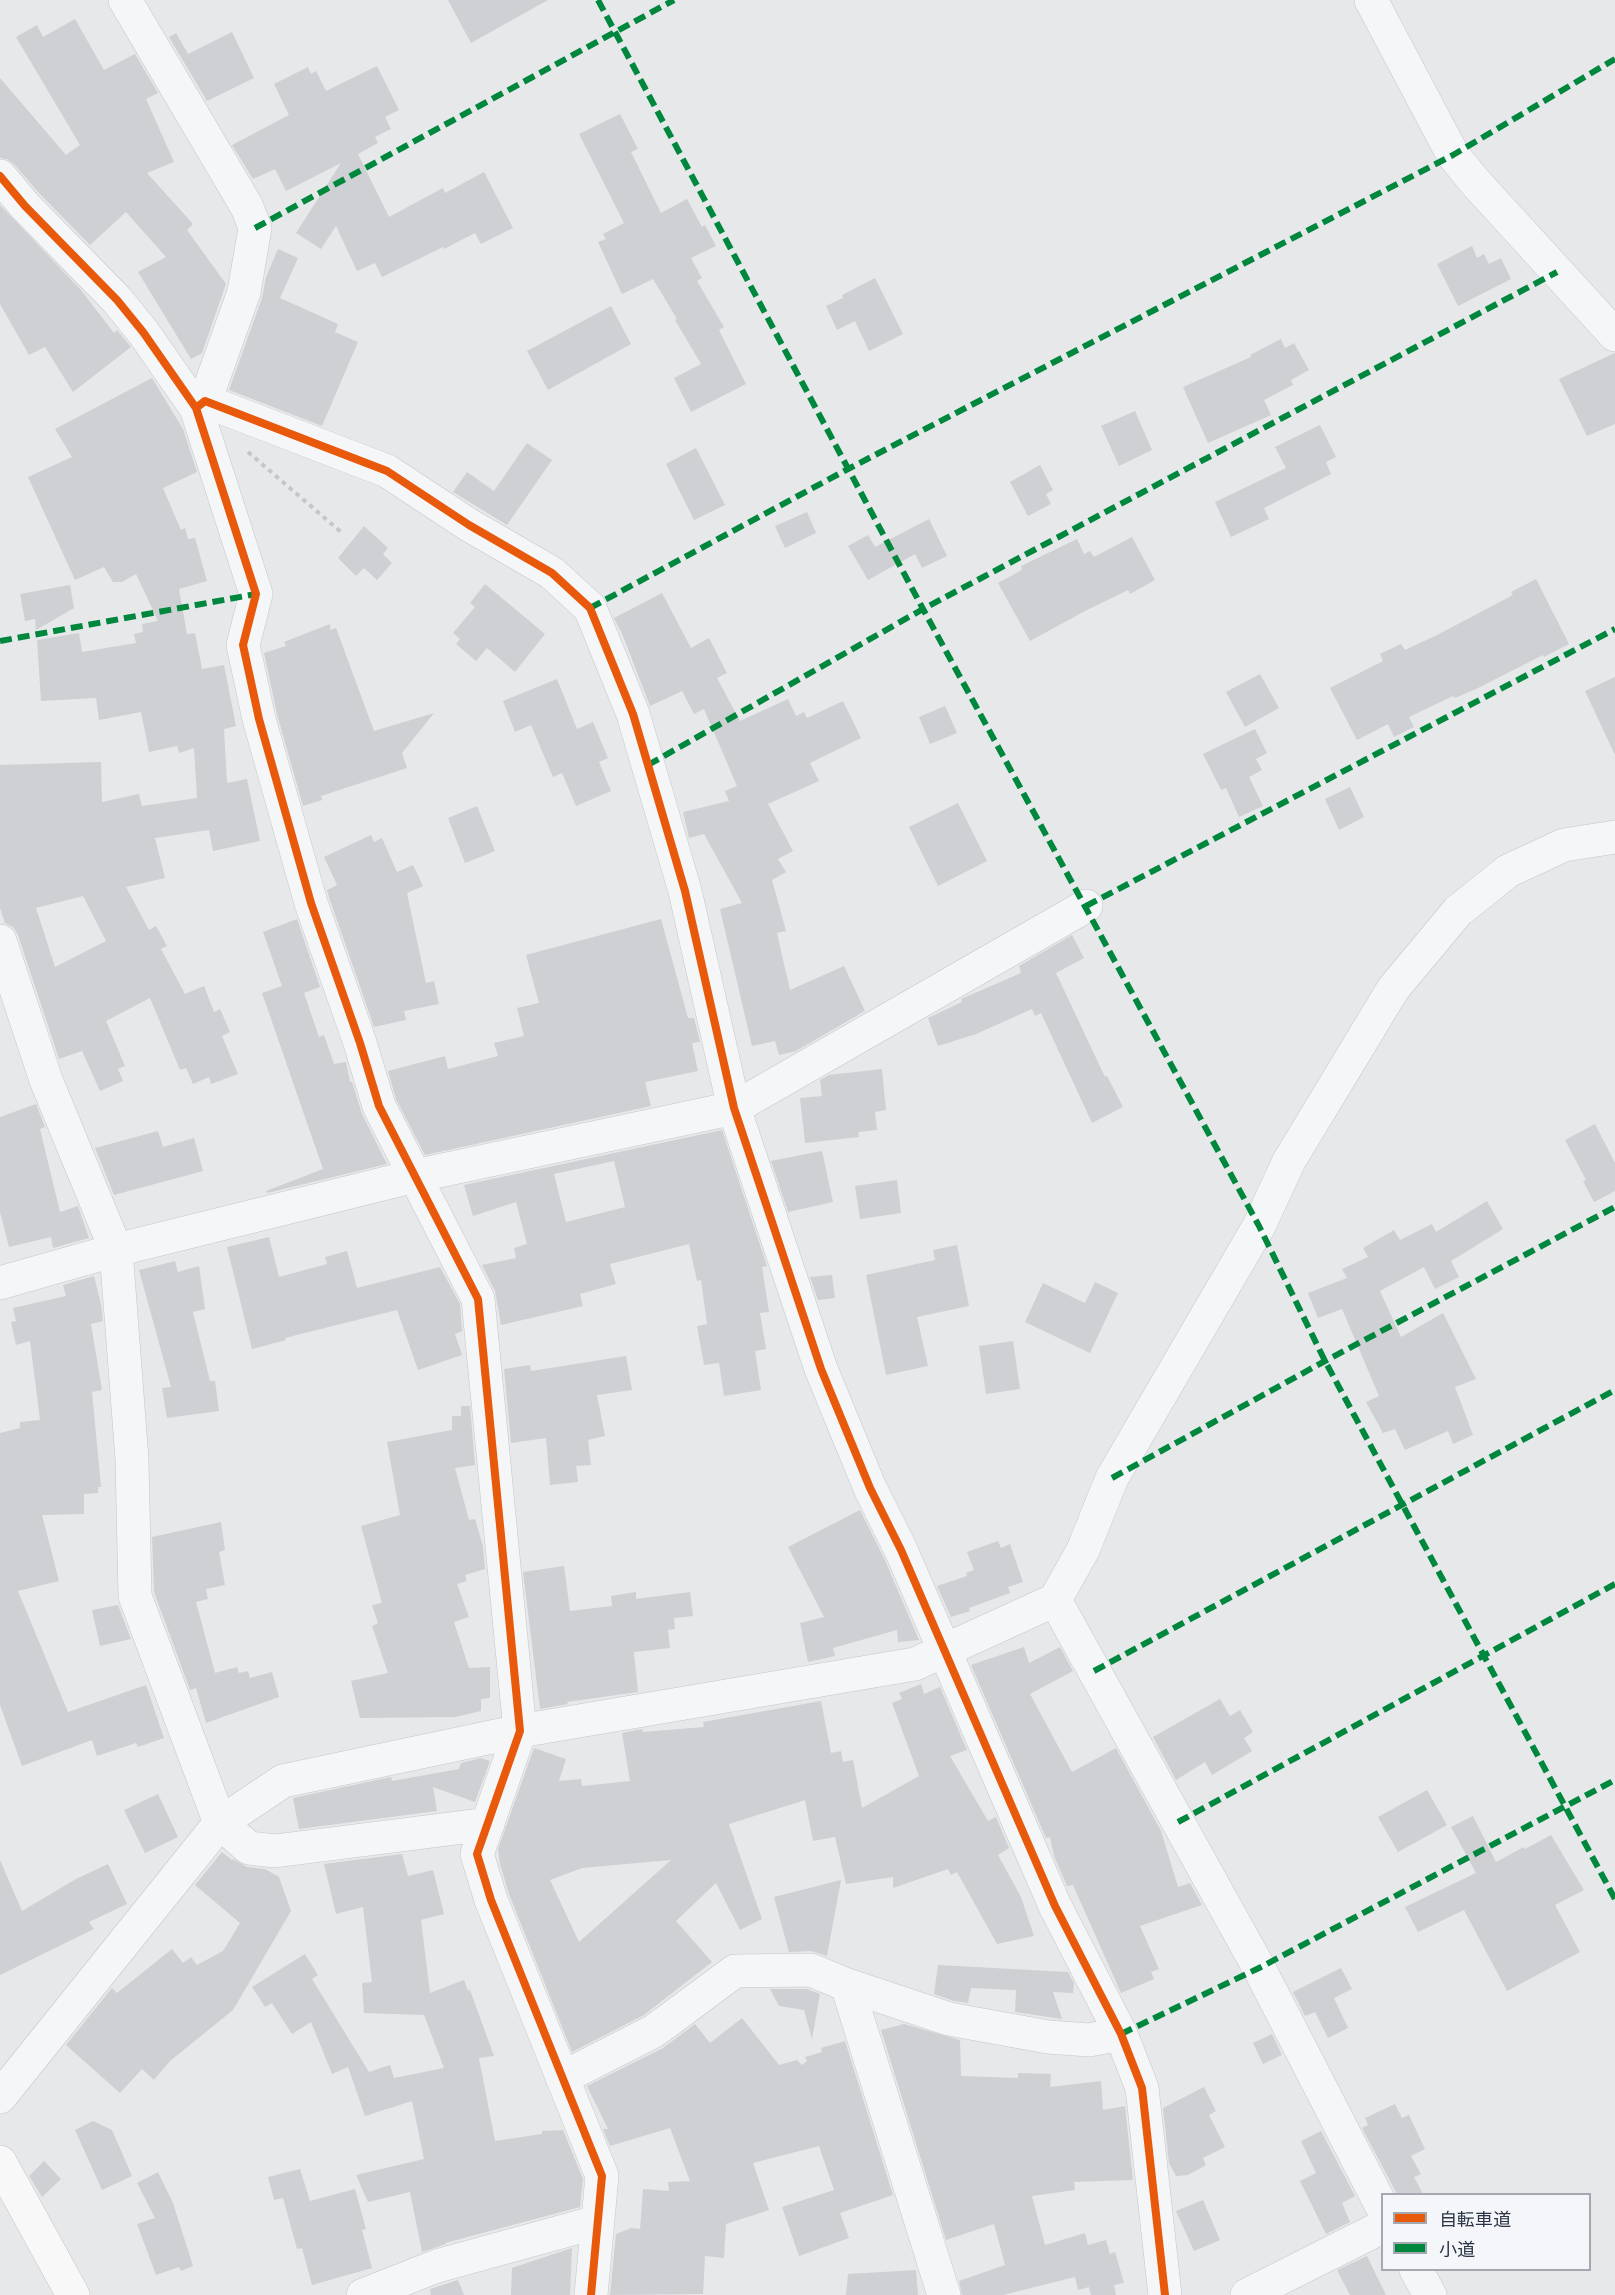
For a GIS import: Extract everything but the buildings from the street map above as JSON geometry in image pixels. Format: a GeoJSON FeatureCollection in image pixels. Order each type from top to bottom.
{"type":"FeatureCollection","features":[{"type":"Feature","properties":{"kind":"main road"},"geometry":{"type":"LineString","coordinates":[[0,2163],[73,2295]]}},
{"type":"Feature","properties":{"kind":"street"},"geometry":{"type":"LineString","coordinates":[[125,0],[247,207],[255,228],[244,292],[200,404]]}},
{"type":"Feature","properties":{"kind":"street"},"geometry":{"type":"LineString","coordinates":[[1371,0],[1453,155],[1615,335]]}},
{"type":"Feature","properties":{"kind":"street"},"geometry":{"type":"LineString","coordinates":[[0,176],[25,206],[117,300],[200,404],[256,594],[243,645],[259,719],[311,903],[360,1043],[379,1106],[478,1299],[520,1731],[477,1854],[491,1900],[602,2176],[591,2295]]}},
{"type":"Feature","properties":{"kind":"street"},"geometry":{"type":"LineString","coordinates":[[200,404],[387,471],[469,525],[552,573],[590,608],[633,714],[685,891],[734,1108],[820,1369],[870,1488],[901,1550],[946,1652],[1055,1906],[1121,2034],[1142,2088],[1165,2295]]}},
{"type":"Feature","properties":{"kind":"street"},"geometry":{"type":"LineString","coordinates":[[0,2097],[220,1823],[283,1780],[520,1731],[915,1664],[946,1652],[1055,1600],[1083,1550],[1112,1478],[1259,1226],[1289,1161],[1393,989],[1458,911],[1508,871],[1564,845],[1615,837]]}},
{"type":"Feature","properties":{"kind":"street"},"geometry":{"type":"LineString","coordinates":[[0,1283],[116,1250],[415,1176],[734,1108],[1086,906]]}},
{"type":"Feature","properties":{"kind":"street"},"geometry":{"type":"LineString","coordinates":[[0,941],[46,1080],[116,1250],[132,1459],[135,1596],[220,1823],[249,1848],[275,1851],[488,1824]]}},
{"type":"Feature","properties":{"kind":"street"},"geometry":{"type":"LineString","coordinates":[[1055,1600],[1259,1968],[1381,2203]]}},
{"type":"Feature","properties":{"kind":"street"},"geometry":{"type":"LineString","coordinates":[[562,2078],[654,2031],[735,1971],[811,1970],[847,1985],[949,2019],[1048,2037],[1089,2040],[1121,2034]]}},
{"type":"Feature","properties":{"kind":"street"},"geometry":{"type":"LineString","coordinates":[[847,1985],[944,2295]]}},
{"type":"Feature","properties":{"kind":"street"},"geometry":{"type":"LineString","coordinates":[[363,2295],[437,2266],[597,2222]]}},
{"type":"Feature","properties":{"kind":"street"},"geometry":{"type":"LineString","coordinates":[[1247,2295],[1381,2228]]}},
{"type":"Feature","properties":{"kind":"street"},"geometry":{"type":"LineString","coordinates":[[1417,2271],[1430,2295]]}},
{"type":"Feature","properties":{"kind":"path"},"geometry":{"type":"LineString","coordinates":[[241,447],[341,532]]}},
{"type":"Feature","properties":{"kind":"marked path"},"geometry":{"type":"LineString","coordinates":[[598,0],[923,609],[1259,1226],[1325,1361],[1615,1899]]}},
{"type":"Feature","properties":{"kind":"marked path"},"geometry":{"type":"LineString","coordinates":[[255,228],[674,0]]}},
{"type":"Feature","properties":{"kind":"marked path"},"geometry":{"type":"LineString","coordinates":[[590,608],[848,469],[1453,155],[1615,59]]}},
{"type":"Feature","properties":{"kind":"marked path"},"geometry":{"type":"LineString","coordinates":[[648,765],[923,609],[1557,272]]}},
{"type":"Feature","properties":{"kind":"marked path"},"geometry":{"type":"LineString","coordinates":[[0,641],[256,594]]}},
{"type":"Feature","properties":{"kind":"marked path"},"geometry":{"type":"LineString","coordinates":[[1086,906],[1615,629]]}},
{"type":"Feature","properties":{"kind":"marked path"},"geometry":{"type":"LineString","coordinates":[[1112,1478],[1325,1361],[1615,1207]]}},
{"type":"Feature","properties":{"kind":"marked path"},"geometry":{"type":"LineString","coordinates":[[1094,1671],[1615,1390]]}},
{"type":"Feature","properties":{"kind":"marked path"},"geometry":{"type":"LineString","coordinates":[[1178,1822],[1615,1584]]}},
{"type":"Feature","properties":{"kind":"marked path"},"geometry":{"type":"LineString","coordinates":[[1121,2034],[1259,1968],[1615,1780]]}},
{"type":"Feature","properties":{"kind":"cycle path"},"geometry":{"type":"LineString","coordinates":[[0,176],[25,206],[117,300],[143,332],[196,408],[256,594],[243,645],[259,719],[311,903],[360,1043],[379,1106],[478,1299],[520,1731],[477,1854],[491,1900],[602,2176],[591,2295]]}},
{"type":"Feature","properties":{"kind":"cycle path"},"geometry":{"type":"LineString","coordinates":[[196,408],[205,401],[387,471],[469,525],[552,573],[590,608],[633,714],[685,891],[734,1108],[821,1369],[870,1488],[901,1550],[1055,1906],[1121,2034],[1142,2088],[1165,2295]]}}]}
